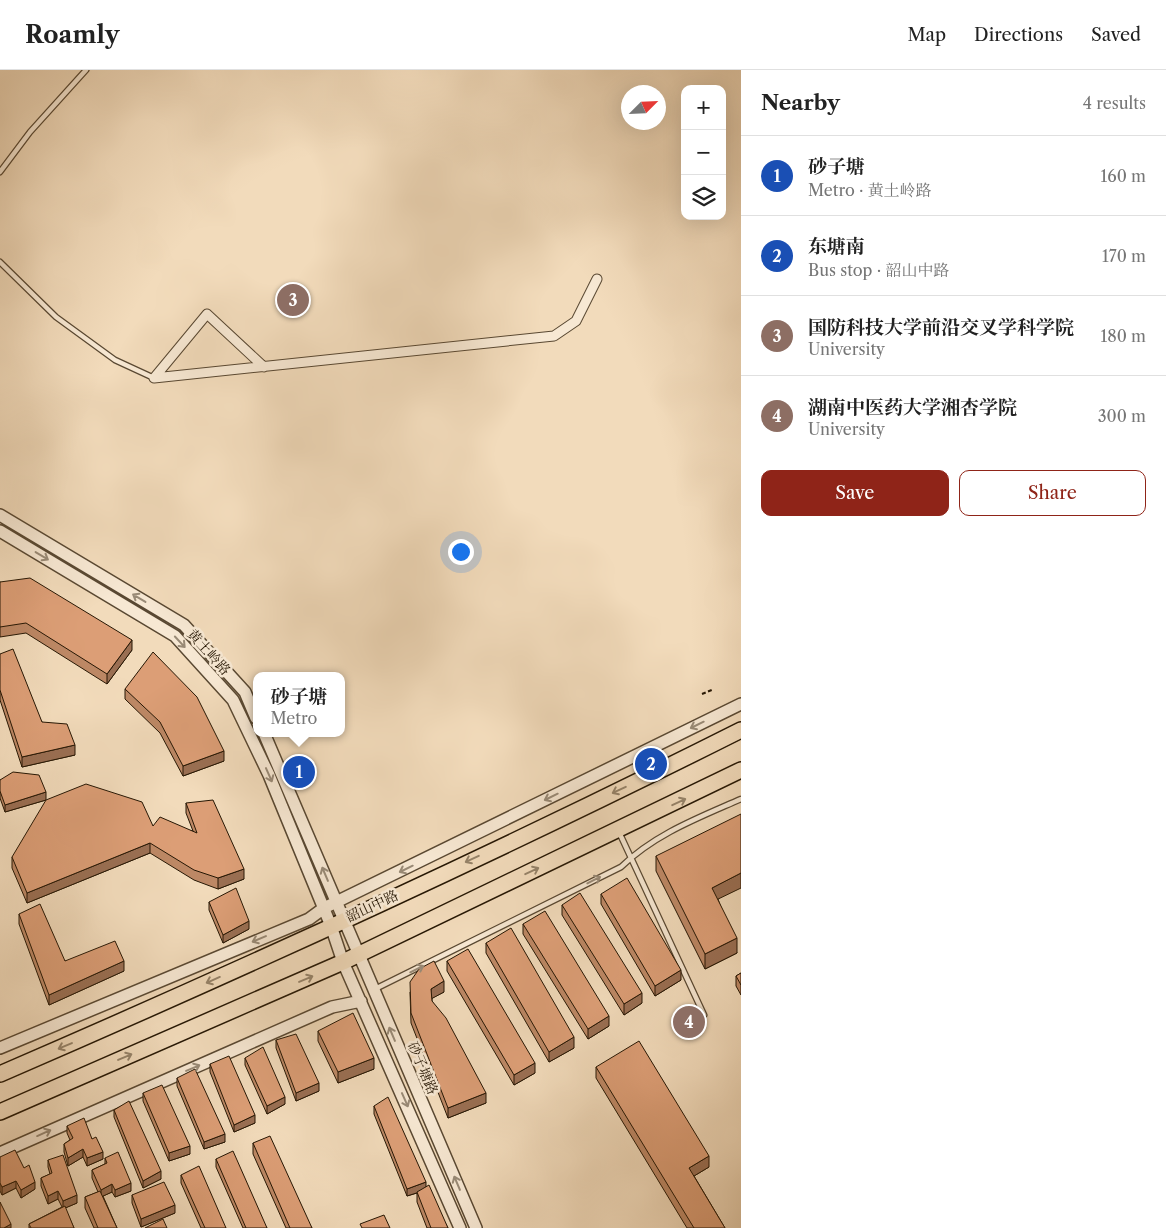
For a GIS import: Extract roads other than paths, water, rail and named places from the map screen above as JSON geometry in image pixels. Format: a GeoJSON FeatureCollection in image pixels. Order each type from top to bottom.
{"type":"FeatureCollection","features":[{"type":"Feature","properties":{"kind":"main road","name":"韶山中路"},"geometry":{"type":"LineString","coordinates":[[0,1074],[338,923],[741,730]]}},
{"type":"Feature","properties":{"kind":"main road"},"geometry":{"type":"LineString","coordinates":[[0,1112],[343,962],[741,770]]}},
{"type":"Feature","properties":{"kind":"street"},"geometry":{"type":"LineString","coordinates":[[154,378],[554,336],[576,321],[597,279]]}},
{"type":"Feature","properties":{"kind":"street"},"geometry":{"type":"LineString","coordinates":[[154,378],[207,314],[264,367]]}},
{"type":"Feature","properties":{"kind":"street","name":"黄土岭路"},"geometry":{"type":"LineString","coordinates":[[0,515],[184,625],[244,692],[253,712]]}},
{"type":"Feature","properties":{"kind":"street","name":"黄土岭路"},"geometry":{"type":"LineString","coordinates":[[0,531],[175,636],[233,700],[269,775],[324,908],[338,923]]}},
{"type":"Feature","properties":{"kind":"street"},"geometry":{"type":"LineString","coordinates":[[0,1048],[309,919],[324,908],[741,704]]}},
{"type":"Feature","properties":{"kind":"street"},"geometry":{"type":"LineString","coordinates":[[266,737],[337,903],[343,962],[460,1228]]}},
{"type":"Feature","properties":{"kind":"street","name":"砂子塘路"},"geometry":{"type":"LineString","coordinates":[[338,923],[358,954],[476,1228]]}},
{"type":"Feature","properties":{"kind":"street"},"geometry":{"type":"LineString","coordinates":[[0,1153],[332,1007],[361,1001]]}},
{"type":"Feature","properties":{"kind":"lane"},"geometry":{"type":"LineString","coordinates":[[0,172],[30,132],[86,70]]}},
{"type":"Feature","properties":{"kind":"lane"},"geometry":{"type":"LineString","coordinates":[[0,262],[56,316],[115,360],[154,378]]}},
{"type":"Feature","properties":{"kind":"lane"},"geometry":{"type":"LineString","coordinates":[[374,990],[621,867],[630,858],[665,833],[741,800]]}},
{"type":"Feature","properties":{"kind":"lane"},"geometry":{"type":"LineString","coordinates":[[618,830],[704,1015]]}},
{"type":"Feature","properties":{"kind":"place","name":"国防科技大学前沿交叉学科学院"},"geometry":{"type":"Point","coordinates":[293,300]}},
{"type":"Feature","properties":{"kind":"place","name":"东塘南"},"geometry":{"type":"Point","coordinates":[651,764]}},
{"type":"Feature","properties":{"kind":"place","name":"砂子塘"},"geometry":{"type":"Point","coordinates":[299,772]}},
{"type":"Feature","properties":{"kind":"place","name":"湖南中医药大学湘杏学院"},"geometry":{"type":"Point","coordinates":[689,1022]}}]}
